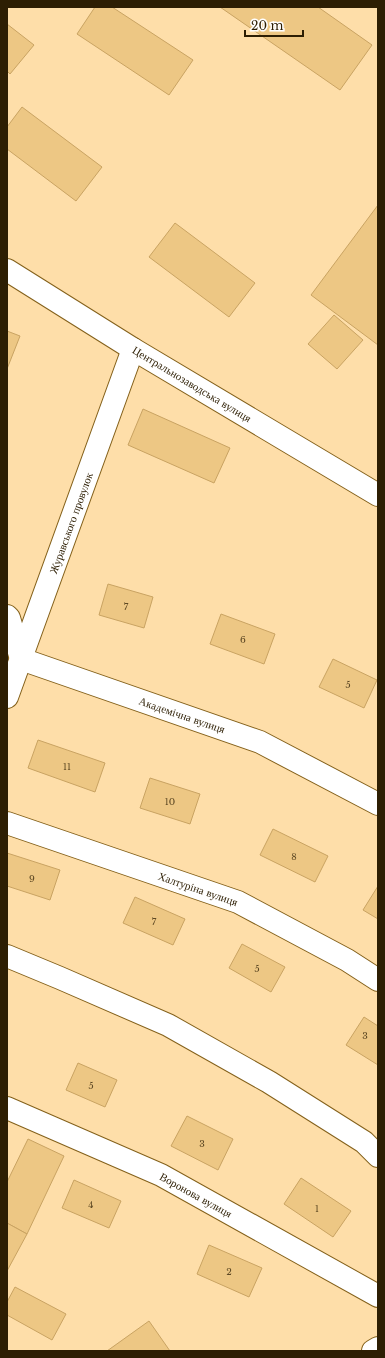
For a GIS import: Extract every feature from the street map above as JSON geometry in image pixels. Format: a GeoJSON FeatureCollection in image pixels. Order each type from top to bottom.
{"type":"FeatureCollection","features":[{"type":"Feature","properties":{"kind":"street","name":"Центральнозаводська вулиця"},"geometry":{"type":"LineString","coordinates":[[7,270],[133,349],[378,495]]}},
{"type":"Feature","properties":{"kind":"street","name":"Журавського провулок"},"geometry":{"type":"LineString","coordinates":[[7,697],[133,349]]}},
{"type":"Feature","properties":{"kind":"street"},"geometry":{"type":"LineString","coordinates":[[7,616],[9,618],[21,659]]}},
{"type":"Feature","properties":{"kind":"street","name":"Академічна вулиця"},"geometry":{"type":"LineString","coordinates":[[21,659],[260,742],[378,804]]}},
{"type":"Feature","properties":{"kind":"street","name":"Халтуріна вулиця"},"geometry":{"type":"LineString","coordinates":[[7,823],[238,902],[347,960],[378,980]]}},
{"type":"Feature","properties":{"kind":"street"},"geometry":{"type":"LineString","coordinates":[[7,956],[168,1025],[269,1082],[364,1142],[378,1156]]}},
{"type":"Feature","properties":{"kind":"street","name":"Воронова вулиця"},"geometry":{"type":"LineString","coordinates":[[7,1108],[161,1175],[378,1296]]}},
{"type":"Feature","properties":{"kind":"street"},"geometry":{"type":"LineString","coordinates":[[373,1351],[378,1348]]}},
{"type":"Feature","properties":{"kind":"building"},"geometry":{"type":"Polygon","coordinates":[[[95,7],[112,7],[193,60],[169,95],[77,34],[95,7]]]}},
{"type":"Feature","properties":{"kind":"building"},"geometry":{"type":"Polygon","coordinates":[[[220,7],[318,7],[372,45],[340,90],[220,7]]]}},
{"type":"Feature","properties":{"kind":"building"},"geometry":{"type":"Polygon","coordinates":[[[7,24],[34,45],[10,74],[7,71],[7,24]]]}},
{"type":"Feature","properties":{"kind":"building"},"geometry":{"type":"Polygon","coordinates":[[[22,107],[102,167],[76,201],[7,149],[7,127],[22,107]]]}},
{"type":"Feature","properties":{"kind":"building"},"geometry":{"type":"Polygon","coordinates":[[[378,205],[378,345],[311,295],[378,205]]]}},
{"type":"Feature","properties":{"kind":"building"},"geometry":{"type":"Polygon","coordinates":[[[175,223],[255,283],[229,317],[149,257],[175,223]]]}},
{"type":"Feature","properties":{"kind":"building"},"geometry":{"type":"Polygon","coordinates":[[[334,315],[363,340],[337,369],[308,344],[334,315]]]}},
{"type":"Feature","properties":{"kind":"building"},"geometry":{"type":"Polygon","coordinates":[[[7,331],[20,336],[7,369],[7,331]]]}},
{"type":"Feature","properties":{"kind":"building"},"geometry":{"type":"Polygon","coordinates":[[[143,409],[230,448],[214,483],[128,445],[143,409]]]}},
{"type":"Feature","properties":{"kind":"building"},"geometry":{"type":"Polygon","coordinates":[[[108,584],[153,597],[144,628],[99,615],[108,584]]]}},
{"type":"Feature","properties":{"kind":"building"},"geometry":{"type":"Polygon","coordinates":[[[221,614],[275,634],[264,664],[210,644],[221,614]]]}},
{"type":"Feature","properties":{"kind":"building"},"geometry":{"type":"Polygon","coordinates":[[[333,659],[377,680],[364,708],[319,687],[333,659]]]}},
{"type":"Feature","properties":{"kind":"building"},"geometry":{"type":"Polygon","coordinates":[[[38,740],[105,763],[95,792],[28,768],[38,740]]]}},
{"type":"Feature","properties":{"kind":"building"},"geometry":{"type":"Polygon","coordinates":[[[150,778],[200,794],[190,824],[140,808],[150,778]]]}},
{"type":"Feature","properties":{"kind":"building"},"geometry":{"type":"Polygon","coordinates":[[[273,829],[328,856],[315,882],[260,855],[273,829]]]}},
{"type":"Feature","properties":{"kind":"building"},"geometry":{"type":"Polygon","coordinates":[[[7,853],[60,870],[50,900],[7,886],[7,853]]]}},
{"type":"Feature","properties":{"kind":"building"},"geometry":{"type":"Polygon","coordinates":[[[378,886],[378,919],[363,910],[378,886]]]}},
{"type":"Feature","properties":{"kind":"building"},"geometry":{"type":"Polygon","coordinates":[[[135,897],[185,919],[173,945],[123,923],[135,897]]]}},
{"type":"Feature","properties":{"kind":"building"},"geometry":{"type":"Polygon","coordinates":[[[242,944],[285,967],[271,992],[229,968],[242,944]]]}},
{"type":"Feature","properties":{"kind":"building"},"geometry":{"type":"Polygon","coordinates":[[[364,1017],[378,1026],[378,1065],[346,1045],[364,1017]]]}},
{"type":"Feature","properties":{"kind":"building"},"geometry":{"type":"Polygon","coordinates":[[[78,1063],[117,1080],[105,1107],[66,1090],[78,1063]]]}},
{"type":"Feature","properties":{"kind":"building"},"geometry":{"type":"Polygon","coordinates":[[[187,1116],[233,1139],[218,1170],[171,1146],[187,1116]]]}},
{"type":"Feature","properties":{"kind":"building"},"geometry":{"type":"Polygon","coordinates":[[[28,1139],[64,1156],[27,1234],[7,1223],[7,1182],[28,1139]]]}},
{"type":"Feature","properties":{"kind":"building"},"geometry":{"type":"Polygon","coordinates":[[[301,1178],[351,1211],[333,1237],[284,1204],[301,1178]]]}},
{"type":"Feature","properties":{"kind":"building"},"geometry":{"type":"Polygon","coordinates":[[[74,1180],[121,1201],[109,1228],[62,1208],[74,1180]]]}},
{"type":"Feature","properties":{"kind":"building"},"geometry":{"type":"Polygon","coordinates":[[[7,1223],[27,1234],[7,1271],[7,1223]]]}},
{"type":"Feature","properties":{"kind":"building"},"geometry":{"type":"Polygon","coordinates":[[[209,1245],[262,1268],[249,1297],[197,1274],[209,1245]]]}},
{"type":"Feature","properties":{"kind":"building"},"geometry":{"type":"Polygon","coordinates":[[[15,1287],[66,1314],[52,1340],[7,1315],[7,1302],[15,1287]]]}},
{"type":"Feature","properties":{"kind":"building"},"geometry":{"type":"Polygon","coordinates":[[[149,1321],[170,1351],[107,1351],[149,1321]]]}}]}
